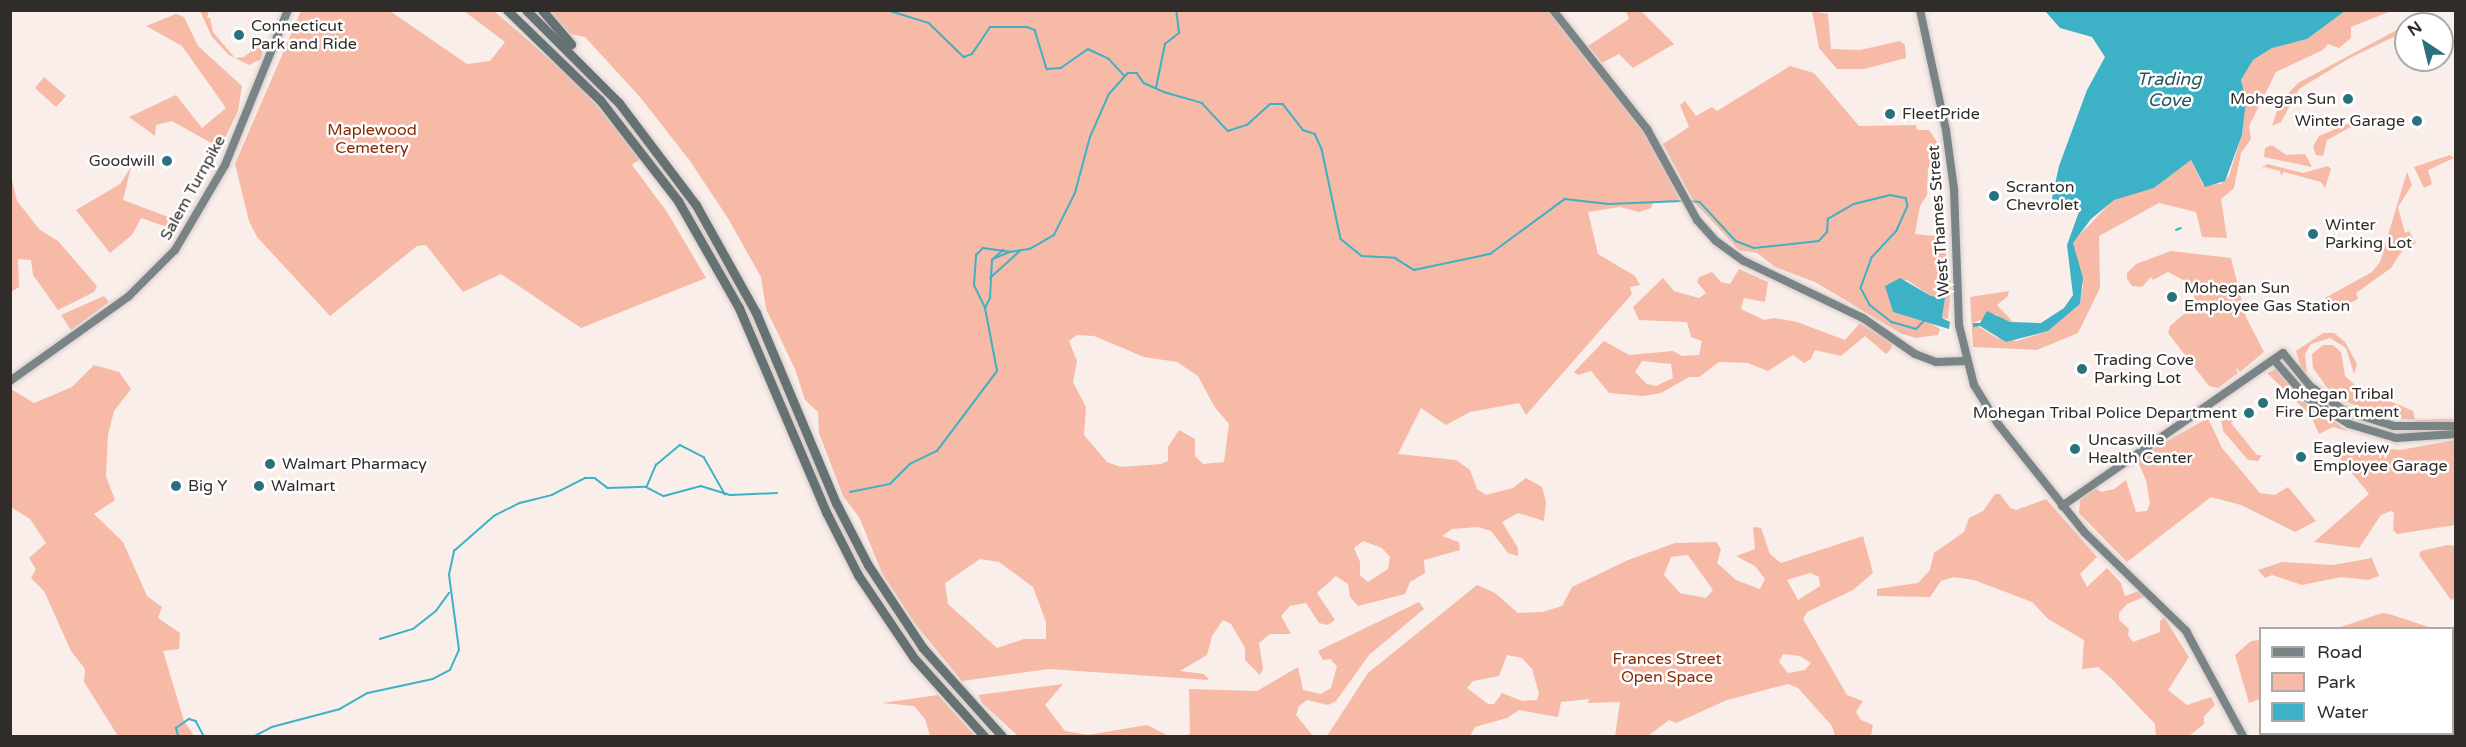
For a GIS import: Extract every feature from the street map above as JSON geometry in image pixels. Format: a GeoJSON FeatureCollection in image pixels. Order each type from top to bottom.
{"type":"FeatureCollection","features":[{"type":"Feature","properties":{"kind":"highway"},"geometry":{"type":"LineString","coordinates":[[507,10],[600,100],[683,208],[745,320],[844,550],[880,611],[948,698],[984,736]]}},
{"type":"Feature","properties":{"kind":"highway"},"geometry":{"type":"LineString","coordinates":[[526,10],[583,64]]}},
{"type":"Feature","properties":{"kind":"highway"},"geometry":{"type":"LineString","coordinates":[[542,10],[583,64],[648,138],[709,225],[756,313],[832,495],[863,557],[904,622],[956,686],[1002,736]]}},
{"type":"Feature","properties":{"kind":"main road","name":"Salem Turnpike"},"geometry":{"type":"LineString","coordinates":[[10,381],[129,296],[175,250],[225,165],[288,10]]}},
{"type":"Feature","properties":{"kind":"main road"},"geometry":{"type":"LineString","coordinates":[[1553,10],[1647,129],[1690,206],[1716,241],[1744,261],[1863,318],[1915,354],[1936,362],[1966,361]]}},
{"type":"Feature","properties":{"kind":"main road","name":"West Thames Street"},"geometry":{"type":"LineString","coordinates":[[1920,10],[1946,130],[1954,189],[1959,325],[1966,361],[1988,409],[2062,506],[2108,556],[2157,598],[2186,631],[2243,736]]}},
{"type":"Feature","properties":{"kind":"main road"},"geometry":{"type":"LineString","coordinates":[[2062,506],[2283,352],[2310,386],[2343,410],[2394,426],[2456,426]]}},
{"type":"Feature","properties":{"kind":"main road"},"geometry":{"type":"LineString","coordinates":[[2274,360],[2315,405],[2349,424],[2397,438],[2456,434]]}},
{"type":"Feature","properties":{"kind":"green space"},"geometry":{"type":"Polygon","coordinates":[[[200,11],[209,11],[207,18],[210,18],[213,32],[235,58],[229,55],[212,37],[200,11]]]}},
{"type":"Feature","properties":{"kind":"green space","name":"Maplewood Cemetery"},"geometry":{"type":"Polygon","coordinates":[[[301,11],[390,11],[467,64],[490,61],[505,42],[464,11],[494,11],[576,82],[618,130],[640,159],[632,165],[667,212],[706,278],[581,328],[501,274],[463,292],[426,245],[417,246],[330,316],[257,237],[249,221],[235,164],[301,11]]]}},
{"type":"Feature","properties":{"kind":"green space"},"geometry":{"type":"Polygon","coordinates":[[[550,11],[1549,11],[1647,134],[1681,201],[1653,202],[1651,208],[1639,212],[1620,207],[1588,212],[1598,254],[1635,276],[1640,285],[1630,287],[1632,294],[1526,415],[1519,403],[1470,412],[1446,425],[1421,408],[1398,454],[1456,460],[1470,470],[1477,489],[1486,495],[1513,488],[1526,478],[1542,487],[1546,502],[1544,521],[1518,513],[1502,522],[1518,548],[1518,556],[1508,553],[1491,531],[1478,527],[1452,529],[1442,536],[1459,542],[1460,550],[1424,560],[1425,573],[1410,582],[1405,594],[1358,606],[1350,597],[1348,584],[1336,576],[1317,593],[1335,620],[1328,625],[1319,623],[1306,603],[1290,606],[1281,616],[1291,634],[1270,634],[1259,643],[1263,669],[1260,675],[1245,660],[1245,648],[1231,624],[1223,620],[1212,636],[1207,655],[1180,671],[1204,674],[1209,680],[1049,669],[962,681],[916,625],[882,573],[859,517],[843,496],[819,433],[818,412],[805,400],[795,369],[766,309],[761,277],[729,220],[690,161],[640,97],[585,37],[570,34],[550,11]],[[1077,335],[1069,341],[1077,361],[1073,382],[1086,407],[1084,435],[1107,462],[1121,467],[1161,464],[1168,461],[1168,447],[1179,430],[1195,439],[1195,456],[1203,464],[1224,462],[1229,424],[1214,406],[1198,376],[1177,362],[1144,357],[1094,336],[1077,335]],[[1363,541],[1354,548],[1360,562],[1360,575],[1368,582],[1388,569],[1390,557],[1382,548],[1363,541]],[[980,559],[945,583],[948,604],[997,648],[1024,639],[1046,639],[1046,622],[1033,587],[999,562],[980,559]]]}},
{"type":"Feature","properties":{"kind":"green space"},"geometry":{"type":"Polygon","coordinates":[[[1626,11],[1641,11],[1674,44],[1633,68],[1619,54],[1602,63],[1588,46],[1629,19],[1626,11]]]}},
{"type":"Feature","properties":{"kind":"green space"},"geometry":{"type":"Polygon","coordinates":[[[1812,11],[1828,14],[1831,49],[1860,50],[1900,41],[1905,45],[1906,58],[1864,69],[1837,69],[1819,48],[1812,11]]]}},
{"type":"Feature","properties":{"kind":"green space"},"geometry":{"type":"Polygon","coordinates":[[[2345,11],[2391,11],[2351,27],[2351,38],[2339,48],[2328,44],[2323,50],[2276,72],[2249,126],[2251,139],[2241,153],[2234,188],[2221,199],[2227,238],[2202,237],[2196,212],[2159,203],[2099,236],[2100,288],[2078,333],[2037,350],[1973,347],[1970,297],[2009,291],[2008,296],[1997,305],[2013,322],[2002,320],[1996,314],[1973,323],[1997,338],[2017,341],[2048,331],[2080,304],[2083,286],[2072,243],[2114,199],[2154,188],[2191,160],[2203,185],[2221,184],[2229,176],[2243,131],[2244,93],[2241,80],[2253,60],[2272,48],[2307,39],[2345,11]]]}},
{"type":"Feature","properties":{"kind":"green space"},"geometry":{"type":"Polygon","coordinates":[[[176,14],[184,17],[198,46],[242,86],[238,111],[220,148],[172,121],[156,125],[155,136],[129,117],[176,95],[202,128],[226,108],[182,46],[146,26],[176,14]]]}},
{"type":"Feature","properties":{"kind":"green space"},"geometry":{"type":"Polygon","coordinates":[[[2394,31],[2394,37],[2348,59],[2299,89],[2281,122],[2272,126],[2280,102],[2298,83],[2394,31]]]}},
{"type":"Feature","properties":{"kind":"green space"},"geometry":{"type":"Polygon","coordinates":[[[265,40],[261,59],[249,65],[235,58],[244,57],[265,40]]]}},
{"type":"Feature","properties":{"kind":"green space"},"geometry":{"type":"Polygon","coordinates":[[[1790,66],[1814,73],[1859,126],[1916,125],[1917,130],[1929,130],[1939,145],[1941,156],[1928,168],[1927,195],[1920,206],[1915,234],[1935,236],[1945,249],[1951,286],[1948,319],[1942,318],[1945,298],[1931,296],[1907,280],[1886,285],[1893,312],[1928,322],[1940,329],[1938,335],[1915,338],[1900,333],[1815,282],[1775,267],[1757,253],[1739,250],[1694,202],[1663,144],[1689,127],[1680,105],[1685,101],[1696,116],[1712,107],[1717,111],[1790,66]]]}},
{"type":"Feature","properties":{"kind":"green space"},"geometry":{"type":"Polygon","coordinates":[[[44,77],[66,96],[56,107],[35,88],[44,77]]]}},
{"type":"Feature","properties":{"kind":"green space"},"geometry":{"type":"Polygon","coordinates":[[[2364,117],[2366,124],[2362,121],[2327,140],[2323,156],[2316,155],[2313,147],[2319,136],[2364,117]]]}},
{"type":"Feature","properties":{"kind":"green space"},"geometry":{"type":"Polygon","coordinates":[[[2272,145],[2286,155],[2305,154],[2312,167],[2264,157],[2265,148],[2272,145]]]}},
{"type":"Feature","properties":{"kind":"green space"},"geometry":{"type":"Polygon","coordinates":[[[2450,155],[2454,158],[2428,170],[2432,184],[2424,188],[2414,167],[2450,155]]]}},
{"type":"Feature","properties":{"kind":"green space"},"geometry":{"type":"Polygon","coordinates":[[[2267,164],[2303,173],[2328,166],[2331,169],[2325,188],[2321,182],[2284,172],[2281,176],[2280,171],[2265,167],[2260,170],[2267,164]]]}},
{"type":"Feature","properties":{"kind":"green space"},"geometry":{"type":"Polygon","coordinates":[[[131,167],[123,200],[182,222],[173,229],[141,218],[132,235],[110,253],[76,210],[120,184],[131,167]]]}},
{"type":"Feature","properties":{"kind":"green space"},"geometry":{"type":"Polygon","coordinates":[[[10,172],[17,201],[40,230],[58,241],[97,286],[94,292],[58,310],[33,275],[31,260],[18,259],[19,287],[11,292],[10,172]]]}},
{"type":"Feature","properties":{"kind":"green space"},"geometry":{"type":"Polygon","coordinates":[[[2407,172],[2412,185],[2398,207],[2405,233],[2409,231],[2416,243],[2402,251],[2391,268],[2356,293],[2358,299],[2333,311],[2325,298],[2372,272],[2380,262],[2407,172]]]}},
{"type":"Feature","properties":{"kind":"green space"},"geometry":{"type":"Polygon","coordinates":[[[2171,251],[2231,258],[2246,317],[2264,352],[2240,372],[2235,366],[2238,373],[2218,388],[2209,386],[2168,333],[2170,326],[2192,307],[2194,296],[2189,283],[2168,272],[2153,280],[2151,277],[2142,287],[2132,286],[2127,279],[2127,273],[2136,264],[2171,251]]]}},
{"type":"Feature","properties":{"kind":"green space"},"geometry":{"type":"Polygon","coordinates":[[[1739,269],[1768,282],[1765,302],[1744,298],[1741,309],[1764,320],[1775,318],[1797,322],[1845,340],[1860,323],[1891,342],[1892,348],[1886,354],[1865,336],[1841,356],[1815,350],[1811,359],[1804,363],[1793,355],[1768,371],[1748,363],[1719,362],[1699,377],[1689,377],[1661,393],[1643,396],[1609,393],[1591,371],[1578,375],[1574,372],[1604,341],[1629,355],[1673,351],[1682,356],[1699,355],[1702,341],[1691,337],[1687,322],[1639,320],[1633,307],[1663,278],[1674,291],[1699,298],[1706,293],[1697,282],[1699,277],[1712,272],[1721,282],[1730,284],[1739,269]],[[1642,361],[1635,372],[1647,384],[1656,386],[1673,378],[1671,364],[1642,361]]]}},
{"type":"Feature","properties":{"kind":"green space"},"geometry":{"type":"Polygon","coordinates":[[[104,296],[109,302],[71,330],[61,315],[104,296]]]}},
{"type":"Feature","properties":{"kind":"green space"},"geometry":{"type":"Polygon","coordinates":[[[2323,333],[2334,333],[2345,342],[2357,364],[2354,374],[2346,348],[2330,338],[2311,344],[2305,354],[2307,373],[2301,368],[2296,351],[2323,333]]]}},
{"type":"Feature","properties":{"kind":"green space"},"geometry":{"type":"Polygon","coordinates":[[[2323,345],[2333,345],[2341,352],[2345,376],[2357,387],[2413,411],[2415,420],[2385,417],[2347,402],[2328,389],[2313,368],[2312,354],[2323,345]]]}},
{"type":"Feature","properties":{"kind":"green space"},"geometry":{"type":"Polygon","coordinates":[[[94,365],[119,372],[131,389],[114,411],[108,435],[106,476],[115,500],[94,514],[123,542],[147,596],[162,607],[158,618],[180,633],[179,649],[163,651],[184,721],[194,736],[118,736],[84,682],[85,669],[71,651],[44,591],[31,578],[36,569],[29,558],[46,543],[30,519],[11,507],[11,389],[34,403],[72,387],[94,365]]]}},
{"type":"Feature","properties":{"kind":"green space"},"geometry":{"type":"Polygon","coordinates":[[[2276,369],[2304,400],[2347,431],[2333,427],[2319,434],[2311,416],[2267,373],[2276,369]]]}},
{"type":"Feature","properties":{"kind":"green space"},"geometry":{"type":"Polygon","coordinates":[[[2219,406],[2233,418],[2231,423],[2257,455],[2262,455],[2258,461],[2248,460],[2223,431],[2219,406]]]}},
{"type":"Feature","properties":{"kind":"green space"},"geometry":{"type":"Polygon","coordinates":[[[2208,418],[2222,448],[2260,493],[2275,495],[2288,487],[2316,521],[2295,532],[2241,505],[2211,497],[2127,562],[2079,513],[2080,500],[2095,488],[2101,492],[2114,489],[2126,480],[2136,512],[2147,511],[2150,503],[2146,480],[2138,462],[2141,456],[2208,418]]]}},
{"type":"Feature","properties":{"kind":"green space"},"geometry":{"type":"Polygon","coordinates":[[[2453,419],[2454,423],[2416,425],[2415,420],[2453,419]]]}},
{"type":"Feature","properties":{"kind":"green space"},"geometry":{"type":"Polygon","coordinates":[[[2455,440],[2455,525],[2397,534],[2393,530],[2394,512],[2391,511],[2381,515],[2359,548],[2314,542],[2369,494],[2333,450],[2349,445],[2400,450],[2455,440]]]}},
{"type":"Feature","properties":{"kind":"green space"},"geometry":{"type":"Polygon","coordinates":[[[1995,494],[2000,494],[2010,508],[2016,510],[2046,499],[2097,557],[2080,574],[2087,587],[2107,568],[2121,583],[2125,596],[2139,591],[2146,596],[2127,604],[2119,613],[2119,620],[2129,629],[2128,635],[2133,642],[2160,632],[2160,621],[2164,617],[2189,657],[2168,690],[2187,705],[2211,697],[2215,705],[2204,716],[2204,724],[2189,736],[2156,736],[2155,724],[2112,679],[2098,667],[2082,669],[2084,640],[2048,619],[2032,602],[1974,580],[1954,577],[1941,581],[1930,597],[1877,596],[1877,589],[1918,583],[1930,570],[1934,553],[1964,532],[1969,518],[1983,511],[1995,494]]]}},
{"type":"Feature","properties":{"kind":"green space","name":"Frances Street Open Space"},"geometry":{"type":"Polygon","coordinates":[[[1753,527],[1761,528],[1770,554],[1781,563],[1863,536],[1873,573],[1853,590],[1807,612],[1803,619],[1847,695],[1863,701],[1856,712],[1861,720],[1873,725],[1871,736],[1835,736],[1832,726],[1798,688],[1788,684],[1727,700],[1676,723],[1669,720],[1648,736],[1615,736],[1620,702],[1587,703],[1590,699],[1561,702],[1558,717],[1519,710],[1507,718],[1475,727],[1470,736],[1327,736],[1368,673],[1477,585],[1495,593],[1518,613],[1543,612],[1562,606],[1572,587],[1628,560],[1675,543],[1716,542],[1721,549],[1717,563],[1736,580],[1760,589],[1765,579],[1755,566],[1736,556],[1755,549],[1753,527]],[[1688,555],[1671,557],[1664,575],[1680,593],[1706,598],[1713,590],[1688,555]],[[1810,573],[1787,580],[1798,600],[1820,586],[1819,577],[1810,573]],[[1783,654],[1779,662],[1788,673],[1805,670],[1811,663],[1800,656],[1783,654]],[[1507,655],[1499,676],[1473,681],[1467,688],[1488,704],[1494,704],[1502,693],[1522,701],[1537,700],[1539,693],[1532,669],[1522,658],[1507,655]]]}},
{"type":"Feature","properties":{"kind":"green space"},"geometry":{"type":"Polygon","coordinates":[[[2447,545],[2455,546],[2455,598],[2451,600],[2419,555],[2421,551],[2447,545]]]}},
{"type":"Feature","properties":{"kind":"green space"},"geometry":{"type":"Polygon","coordinates":[[[2372,558],[2379,576],[2368,580],[2341,577],[2302,585],[2272,575],[2265,578],[2258,570],[2282,562],[2333,565],[2372,558]]]}},
{"type":"Feature","properties":{"kind":"green space"},"geometry":{"type":"Polygon","coordinates":[[[1419,602],[1424,609],[1369,655],[1336,701],[1328,705],[1307,700],[1299,706],[1296,715],[1313,736],[1181,736],[1190,734],[1189,689],[1257,691],[1298,667],[1303,690],[1321,694],[1331,688],[1337,666],[1330,659],[1323,660],[1318,651],[1419,602]]]}},
{"type":"Feature","properties":{"kind":"green space"},"geometry":{"type":"Polygon","coordinates":[[[2382,613],[2429,627],[2341,627],[2382,613]]]}},
{"type":"Feature","properties":{"kind":"green space"},"geometry":{"type":"Polygon","coordinates":[[[2259,640],[2259,699],[2249,703],[2235,655],[2251,641],[2259,640]]]}},
{"type":"Feature","properties":{"kind":"green space"},"geometry":{"type":"Polygon","coordinates":[[[1063,684],[1045,705],[1065,731],[1088,735],[1147,725],[1169,736],[1018,736],[983,704],[978,695],[1063,684]]]}},
{"type":"Feature","properties":{"kind":"green space"},"geometry":{"type":"Polygon","coordinates":[[[2454,688],[2455,736],[2396,736],[2454,735],[2454,688]]]}},
{"type":"Feature","properties":{"kind":"green space"},"geometry":{"type":"Polygon","coordinates":[[[938,695],[975,736],[930,736],[925,719],[914,706],[882,703],[938,695]]]}},
{"type":"Feature","properties":{"kind":"water","name":"Trading Cove"},"geometry":{"type":"Polygon","coordinates":[[[2045,11],[2345,11],[2307,39],[2272,48],[2253,60],[2241,80],[2246,100],[2242,135],[2225,181],[2205,187],[2191,160],[2154,188],[2114,200],[2091,219],[2073,243],[2083,278],[2080,304],[2048,331],[2006,342],[1980,326],[1973,327],[1973,323],[1980,323],[1987,311],[2010,322],[2041,323],[2064,308],[2073,295],[2067,245],[2080,209],[2073,202],[2058,208],[2052,198],[2059,166],[2087,90],[2105,57],[2092,37],[2060,28],[2045,11]]]}},
{"type":"Feature","properties":{"kind":"water"},"geometry":{"type":"Polygon","coordinates":[[[1900,278],[1931,296],[1945,298],[1942,318],[1950,322],[1949,329],[1893,312],[1885,286],[1900,278]]]}},
{"type":"Feature","properties":{"kind":"waterway"},"geometry":{"type":"LineString","coordinates":[[887,10],[929,23],[964,57],[972,54],[990,27],[1027,27],[1035,30],[1047,69],[1061,68],[1088,49],[1109,59],[1124,75]]}},
{"type":"Feature","properties":{"kind":"waterway"},"geometry":{"type":"LineString","coordinates":[[1156,88],[1165,44],[1179,33],[1176,10]]}},
{"type":"Feature","properties":{"kind":"waterway"},"geometry":{"type":"LineString","coordinates":[[850,492],[890,484],[910,464],[937,451],[997,371],[985,308],[974,285],[976,255],[983,248],[1010,252],[1030,249],[1054,235],[1075,193],[1090,137],[1109,94],[1128,73],[1137,73],[1144,83],[1164,92],[1202,103],[1228,131],[1247,125],[1270,104],[1283,104],[1303,130],[1315,134],[1322,149],[1341,239],[1362,256],[1395,258],[1414,270],[1490,254],[1565,199],[1609,204],[1681,201]]}},
{"type":"Feature","properties":{"kind":"waterway"},"geometry":{"type":"LineString","coordinates":[[1689,201],[1700,202],[1736,241],[1754,248],[1819,241],[1827,232],[1828,219],[1854,204],[1890,195],[1906,198],[1908,206],[1897,231],[1872,258],[1861,288],[1870,305],[1892,322],[1916,329],[1925,320]]}},
{"type":"Feature","properties":{"kind":"waterway"},"geometry":{"type":"LineString","coordinates":[[2176,230],[2181,228]]}},
{"type":"Feature","properties":{"kind":"waterway"},"geometry":{"type":"LineString","coordinates":[[985,308],[990,298],[992,260],[1003,250]]}},
{"type":"Feature","properties":{"kind":"waterway"},"geometry":{"type":"LineString","coordinates":[[995,258],[1010,252]]}},
{"type":"Feature","properties":{"kind":"waterway"},"geometry":{"type":"LineString","coordinates":[[990,278],[1019,252]]}},
{"type":"Feature","properties":{"kind":"waterway"},"geometry":{"type":"LineString","coordinates":[[647,486],[656,465],[680,445],[704,457],[725,494]]}},
{"type":"Feature","properties":{"kind":"waterway"},"geometry":{"type":"LineString","coordinates":[[255,736],[272,727],[340,709],[368,693],[433,679],[450,670],[459,650],[449,575],[454,551],[494,516],[520,503],[552,495],[585,478],[595,478],[608,488],[646,487],[664,496],[701,486],[731,495],[777,493]]}},
{"type":"Feature","properties":{"kind":"waterway"},"geometry":{"type":"LineString","coordinates":[[380,639],[413,629],[436,611],[449,593]]}},
{"type":"Feature","properties":{"kind":"waterway"},"geometry":{"type":"LineString","coordinates":[[178,736],[176,728],[189,719],[196,721],[204,736]]}},
{"type":"Feature","properties":{"kind":"place","name":"Connecticut Park and Ride"},"geometry":{"type":"Point","coordinates":[239,35]}},
{"type":"Feature","properties":{"kind":"place","name":"Mohegan Sun"},"geometry":{"type":"Point","coordinates":[2348,99]}},
{"type":"Feature","properties":{"kind":"place","name":"FleetPride"},"geometry":{"type":"Point","coordinates":[1890,114]}},
{"type":"Feature","properties":{"kind":"place","name":"Winter Garage"},"geometry":{"type":"Point","coordinates":[2417,121]}},
{"type":"Feature","properties":{"kind":"place","name":"Goodwill"},"geometry":{"type":"Point","coordinates":[167,161]}},
{"type":"Feature","properties":{"kind":"place","name":"Scranton Chevrolet"},"geometry":{"type":"Point","coordinates":[1994,196]}},
{"type":"Feature","properties":{"kind":"place","name":"Winter Parking Lot"},"geometry":{"type":"Point","coordinates":[2313,234]}},
{"type":"Feature","properties":{"kind":"place","name":"Mohegan Sun Employee Gas Station"},"geometry":{"type":"Point","coordinates":[2172,297]}},
{"type":"Feature","properties":{"kind":"place","name":"Trading Cove Parking Lot"},"geometry":{"type":"Point","coordinates":[2082,369]}},
{"type":"Feature","properties":{"kind":"place","name":"Mohegan Tribal Fire Department"},"geometry":{"type":"Point","coordinates":[2263,403]}},
{"type":"Feature","properties":{"kind":"place","name":"Mohegan Tribal Police Department"},"geometry":{"type":"Point","coordinates":[2249,413]}},
{"type":"Feature","properties":{"kind":"place","name":"Uncasville Health Center"},"geometry":{"type":"Point","coordinates":[2075,449]}},
{"type":"Feature","properties":{"kind":"place","name":"Eagleview Employee Garage"},"geometry":{"type":"Point","coordinates":[2301,457]}},
{"type":"Feature","properties":{"kind":"place","name":"Walmart Pharmacy"},"geometry":{"type":"Point","coordinates":[270,464]}},
{"type":"Feature","properties":{"kind":"place","name":"Big Y"},"geometry":{"type":"Point","coordinates":[176,486]}},
{"type":"Feature","properties":{"kind":"place","name":"Walmart"},"geometry":{"type":"Point","coordinates":[259,486]}}]}
